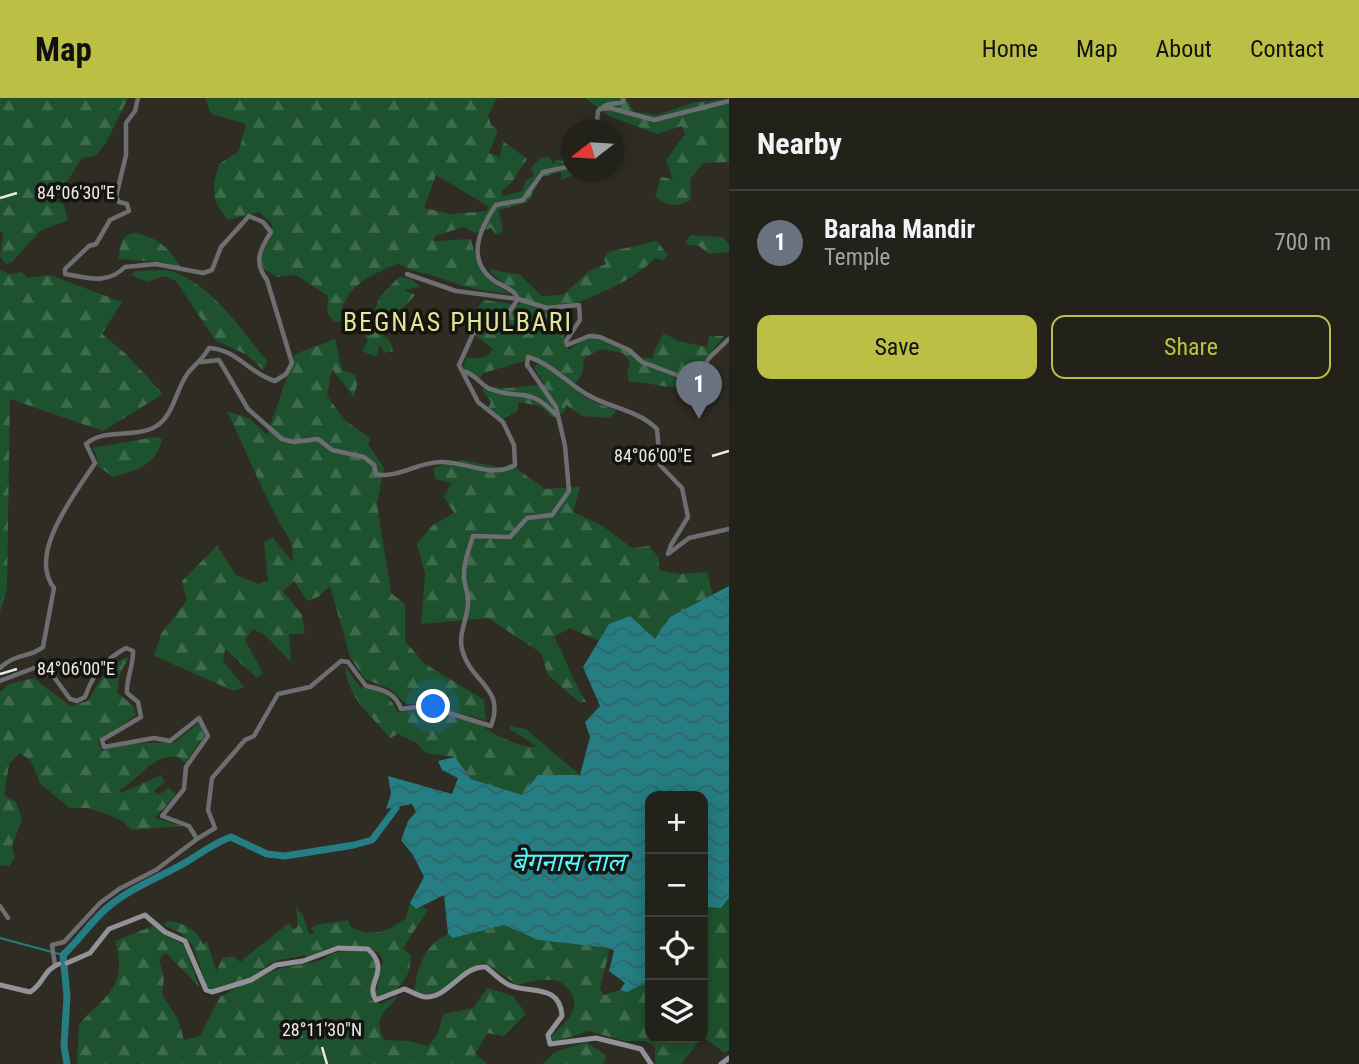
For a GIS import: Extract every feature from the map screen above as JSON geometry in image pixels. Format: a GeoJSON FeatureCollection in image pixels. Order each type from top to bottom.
{"type":"FeatureCollection","features":[{"type":"Feature","properties":{"kind":"main road"},"geometry":{"type":"LineString","coordinates":[[67,963],[90,953],[109,929],[145,915],[165,932],[186,942],[206,990],[212,992],[251,980],[276,965],[303,961],[338,948],[368,949],[376,957],[380,970],[373,991],[376,1000],[404,989],[423,997],[433,996],[476,968],[486,967],[508,984],[546,991],[555,997],[562,1016],[548,1035],[551,1044],[596,1038],[641,1049],[651,1064]]}},
{"type":"Feature","properties":{"kind":"main road"},"geometry":{"type":"LineString","coordinates":[[0,985],[30,992],[38,987],[49,968],[57,964]]}},
{"type":"Feature","properties":{"kind":"main road"},"geometry":{"type":"LineString","coordinates":[[721,1064],[729,1058]]}},
{"type":"Feature","properties":{"kind":"street"},"geometry":{"type":"LineString","coordinates":[[0,668],[9,659],[43,647],[54,588],[46,578],[44,562],[57,522],[95,463],[86,444],[95,436],[150,430],[164,422],[188,374],[200,363],[209,348],[216,348],[241,359],[263,378],[275,381],[286,374],[292,363],[275,315],[267,280],[260,271],[258,251],[271,232],[263,222],[249,216],[221,247],[212,270],[203,273],[156,264],[125,267],[115,276],[104,280],[65,274],[65,269],[89,246],[96,244],[110,220],[129,211],[127,204],[119,202],[116,197],[126,155],[125,126],[135,111],[138,98]]}},
{"type":"Feature","properties":{"kind":"street"},"geometry":{"type":"LineString","coordinates":[[598,119],[600,109],[623,102],[623,98]]}},
{"type":"Feature","properties":{"kind":"street"},"geometry":{"type":"LineString","coordinates":[[600,109],[610,108],[654,120],[729,101]]}},
{"type":"Feature","properties":{"kind":"street"},"geometry":{"type":"LineString","coordinates":[[518,299],[516,293],[484,271],[475,250],[476,244],[494,206],[521,201],[543,172],[561,168]]}},
{"type":"Feature","properties":{"kind":"street"},"geometry":{"type":"LineString","coordinates":[[407,274],[456,291],[518,299],[547,308],[579,305],[580,320],[566,341],[567,345],[589,336],[600,337],[629,350],[642,362],[693,381],[710,357],[729,339]]}},
{"type":"Feature","properties":{"kind":"street"},"geometry":{"type":"LineString","coordinates":[[200,363],[219,360],[248,409],[282,439],[294,442],[318,439],[341,454],[364,457],[374,465],[376,474],[386,477],[429,462],[442,461],[504,471],[515,465],[514,445],[503,422],[478,402],[459,363],[473,334],[507,315],[518,299]]}},
{"type":"Feature","properties":{"kind":"street"},"geometry":{"type":"LineString","coordinates":[[67,963],[57,964],[52,944],[64,942],[100,903],[119,889],[156,870],[215,828],[208,810],[212,778],[245,740],[254,736],[278,694],[310,687],[341,660],[348,662],[366,686],[385,689],[401,709],[426,706],[491,726],[496,712],[492,691],[469,667],[461,648],[468,601],[465,562],[473,536],[510,537],[527,518],[543,518],[558,508],[569,491],[567,458],[556,407],[527,365],[528,357],[546,365],[589,396],[629,411],[657,429],[660,465],[682,488],[688,517],[668,554],[689,538],[729,529]]}},
{"type":"Feature","properties":{"kind":"street"},"geometry":{"type":"LineString","coordinates":[[462,371],[468,372],[494,390],[531,395],[543,401],[558,417]]}},
{"type":"Feature","properties":{"kind":"street"},"geometry":{"type":"LineString","coordinates":[[0,681],[34,668],[54,677],[70,699],[78,701],[85,697],[90,682],[104,663],[126,648],[133,651],[126,678],[127,693],[138,702],[141,717],[102,740],[104,747],[154,738],[170,741],[201,719],[208,736],[186,767],[184,789],[162,816],[189,826],[197,839]]}},
{"type":"Feature","properties":{"kind":"street"},"geometry":{"type":"LineString","coordinates":[[0,906],[8,918]]}},
{"type":"Feature","properties":{"kind":"green space"},"geometry":{"type":"Polygon","coordinates":[[[0,98],[128,98],[106,143],[95,156],[82,158],[55,201],[64,205],[68,220],[40,231],[12,262],[6,264],[0,257],[3,234],[0,231],[0,98]]]}},
{"type":"Feature","properties":{"kind":"green space"},"geometry":{"type":"Polygon","coordinates":[[[205,98],[497,98],[488,115],[491,125],[498,130],[489,153],[500,157],[503,141],[527,159],[512,182],[501,192],[503,196],[522,191],[526,180],[534,176],[531,168],[540,158],[549,157],[553,164],[561,159],[561,172],[541,177],[528,202],[499,210],[503,231],[496,235],[491,228],[475,233],[464,227],[435,236],[434,241],[471,239],[476,258],[489,279],[511,294],[466,286],[413,271],[398,263],[371,276],[356,287],[341,312],[347,322],[333,321],[327,312],[328,296],[296,275],[277,277],[264,269],[260,257],[270,239],[272,224],[259,212],[228,220],[218,206],[214,187],[219,164],[239,151],[246,124],[211,114],[205,98]],[[436,175],[424,208],[451,214],[487,211],[488,206],[436,175]]]}},
{"type":"Feature","properties":{"kind":"green space"},"geometry":{"type":"Polygon","coordinates":[[[585,98],[626,98],[634,112],[658,115],[692,103],[729,99],[729,162],[704,163],[690,179],[691,200],[677,205],[664,203],[655,197],[661,177],[673,179],[666,160],[685,134],[682,126],[657,134],[624,122],[624,119],[609,116],[585,98]]]}},
{"type":"Feature","properties":{"kind":"green space"},"geometry":{"type":"Polygon","coordinates":[[[133,233],[162,244],[180,267],[163,262],[118,259],[123,240],[133,233]]]}},
{"type":"Feature","properties":{"kind":"green space"},"geometry":{"type":"Polygon","coordinates":[[[690,235],[722,237],[729,244],[729,252],[709,254],[699,246],[685,244],[690,235]]]}},
{"type":"Feature","properties":{"kind":"green space"},"geometry":{"type":"Polygon","coordinates":[[[657,241],[668,255],[663,260],[655,258],[622,282],[554,311],[566,329],[563,336],[569,350],[593,332],[632,349],[640,358],[654,358],[653,353],[664,333],[678,341],[707,347],[709,336],[724,336],[704,361],[698,380],[682,387],[629,382],[627,372],[630,362],[623,353],[601,349],[584,358],[582,374],[576,383],[569,381],[584,396],[616,410],[611,418],[582,416],[566,405],[564,412],[553,418],[541,406],[518,402],[518,411],[503,419],[488,408],[491,402],[482,389],[544,384],[534,368],[538,363],[531,359],[483,373],[480,379],[463,368],[466,357],[481,358],[493,349],[468,330],[461,315],[470,317],[484,300],[518,305],[522,301],[489,269],[520,275],[542,296],[563,295],[588,272],[606,264],[604,259],[608,252],[657,241]]]}},
{"type":"Feature","properties":{"kind":"green space"},"geometry":{"type":"Polygon","coordinates":[[[0,270],[9,274],[21,272],[28,278],[50,275],[122,302],[102,334],[126,354],[163,394],[103,431],[10,399],[7,588],[0,612],[0,270]]]}},
{"type":"Feature","properties":{"kind":"green space"},"geometry":{"type":"Polygon","coordinates":[[[167,270],[197,284],[223,307],[267,361],[263,370],[247,355],[215,340],[176,281],[164,276],[147,282],[131,275],[135,271],[167,270]]]}},
{"type":"Feature","properties":{"kind":"green space"},"geometry":{"type":"Polygon","coordinates":[[[399,277],[412,279],[420,287],[404,290],[415,295],[395,317],[378,320],[376,328],[390,341],[393,351],[384,353],[380,345],[376,357],[362,351],[368,341],[364,335],[381,295],[399,277]]]}},
{"type":"Feature","properties":{"kind":"green space"},"geometry":{"type":"Polygon","coordinates":[[[335,339],[342,370],[355,375],[357,384],[354,397],[332,369],[327,396],[345,420],[370,438],[368,444],[384,468],[377,503],[391,593],[405,604],[405,641],[425,664],[484,700],[486,720],[419,704],[406,704],[390,689],[365,679],[350,657],[330,586],[318,597],[307,601],[294,581],[283,591],[302,615],[305,634],[289,634],[291,662],[266,636],[253,629],[245,640],[263,673],[257,678],[225,649],[223,661],[244,687],[234,691],[154,656],[161,634],[187,600],[182,581],[217,546],[236,575],[258,584],[268,581],[264,542],[272,537],[293,562],[292,544],[270,505],[227,411],[250,419],[267,435],[295,354],[335,339]]]}},
{"type":"Feature","properties":{"kind":"green space"},"geometry":{"type":"Polygon","coordinates":[[[155,437],[162,439],[150,460],[137,469],[113,477],[98,466],[92,448],[155,437]]]}},
{"type":"Feature","properties":{"kind":"green space"},"geometry":{"type":"Polygon","coordinates":[[[462,460],[503,468],[512,463],[544,489],[580,487],[573,512],[601,525],[632,548],[649,546],[659,558],[659,570],[679,574],[707,572],[713,596],[670,617],[655,639],[609,624],[599,641],[570,628],[554,637],[586,702],[579,702],[548,675],[541,653],[488,618],[421,624],[425,574],[417,543],[433,525],[454,513],[444,497],[451,483],[435,479],[433,468],[462,460]]]}},
{"type":"Feature","properties":{"kind":"green space"},"geometry":{"type":"Polygon","coordinates":[[[129,657],[120,673],[117,692],[133,706],[136,715],[98,741],[102,751],[121,744],[175,742],[201,721],[205,735],[185,763],[178,757],[160,759],[120,790],[121,793],[161,775],[165,782],[154,791],[158,795],[169,788],[176,795],[155,818],[182,826],[131,830],[122,821],[104,813],[88,808],[69,808],[40,783],[31,761],[20,753],[9,764],[4,795],[16,802],[22,819],[12,846],[15,857],[9,866],[0,865],[0,692],[9,684],[34,678],[70,706],[88,701],[110,668],[129,657]]]}},
{"type":"Feature","properties":{"kind":"green space"},"geometry":{"type":"Polygon","coordinates":[[[345,666],[360,687],[386,693],[398,712],[429,709],[482,725],[517,744],[538,747],[510,729],[510,726],[526,729],[580,775],[538,776],[523,796],[471,779],[455,757],[426,753],[417,743],[398,734],[390,738],[355,697],[345,666]]]}},
{"type":"Feature","properties":{"kind":"green space"},"geometry":{"type":"Polygon","coordinates":[[[729,898],[729,1050],[725,1053],[708,1041],[708,908],[724,904],[729,898]]]}},
{"type":"Feature","properties":{"kind":"green space"},"geometry":{"type":"Polygon","coordinates":[[[410,903],[416,909],[422,907],[428,910],[403,948],[411,956],[406,977],[399,987],[381,998],[375,996],[383,961],[378,952],[343,945],[328,948],[309,958],[304,955],[275,961],[248,979],[223,989],[208,990],[193,946],[181,933],[163,925],[168,921],[178,923],[193,930],[203,944],[207,941],[216,971],[223,958],[234,956],[240,962],[289,923],[294,930],[298,926],[296,907],[303,915],[309,934],[315,933],[310,928],[314,926],[348,920],[350,926],[372,933],[392,927],[406,918],[410,903]]]}},
{"type":"Feature","properties":{"kind":"green space"},"geometry":{"type":"Polygon","coordinates":[[[504,925],[538,940],[610,948],[600,989],[604,995],[620,990],[627,992],[645,983],[645,1041],[624,1041],[589,1031],[551,1043],[552,1035],[567,1020],[573,1009],[573,997],[567,988],[561,982],[553,980],[517,985],[486,963],[479,964],[439,991],[422,994],[414,991],[424,958],[433,944],[448,934],[454,938],[504,925]]]}},
{"type":"Feature","properties":{"kind":"green space"},"geometry":{"type":"Polygon","coordinates":[[[153,926],[185,946],[199,987],[166,953],[159,959],[164,979],[162,994],[178,1019],[184,1040],[200,1036],[220,997],[234,989],[278,969],[319,961],[333,953],[354,949],[369,953],[377,966],[371,1000],[381,1004],[398,996],[380,1019],[384,1040],[409,1041],[428,1046],[438,1033],[443,1014],[473,1008],[487,988],[513,996],[526,1014],[504,1036],[487,1033],[475,1054],[487,1064],[77,1064],[79,1024],[107,996],[117,979],[119,969],[115,941],[153,926]]]}},
{"type":"Feature","properties":{"kind":"green space"},"geometry":{"type":"Polygon","coordinates":[[[586,1042],[606,1055],[604,1064],[542,1064],[555,1052],[586,1042]]]}},
{"type":"Feature","properties":{"kind":"green space"},"geometry":{"type":"Polygon","coordinates":[[[649,1043],[698,1043],[681,1064],[655,1064],[655,1047],[649,1043]]]}},
{"type":"Feature","properties":{"kind":"water","name":"बेगनास ताल"},"geometry":{"type":"Polygon","coordinates":[[[729,586],[729,898],[721,908],[708,907],[708,791],[645,791],[645,983],[627,992],[620,990],[625,983],[609,971],[614,951],[609,948],[538,940],[504,925],[453,938],[448,934],[444,895],[416,909],[410,903],[424,877],[413,855],[401,840],[408,821],[416,812],[412,804],[386,809],[391,794],[388,776],[452,794],[458,778],[442,770],[438,761],[455,757],[471,779],[522,795],[538,775],[580,775],[590,737],[585,722],[600,706],[583,667],[609,624],[630,616],[655,639],[670,617],[729,586]]]}},
{"type":"Feature","properties":{"kind":"waterway"},"geometry":{"type":"LineString","coordinates":[[67,1064],[64,1046],[67,996],[63,955],[108,907],[137,888],[231,837],[267,854],[285,856],[354,845],[372,840],[396,808]]}},
{"type":"Feature","properties":{"kind":"waterway"},"geometry":{"type":"LineString","coordinates":[[0,938],[63,955]]}},
{"type":"Feature","properties":{"kind":"place","name":"Baraha Mandir"},"geometry":{"type":"Point","coordinates":[699,419]}},
{"type":"Feature","properties":{"kind":"district","name":"BEGNAS PHULBARI"},"geometry":{"type":"Point","coordinates":[458,322]}}]}
